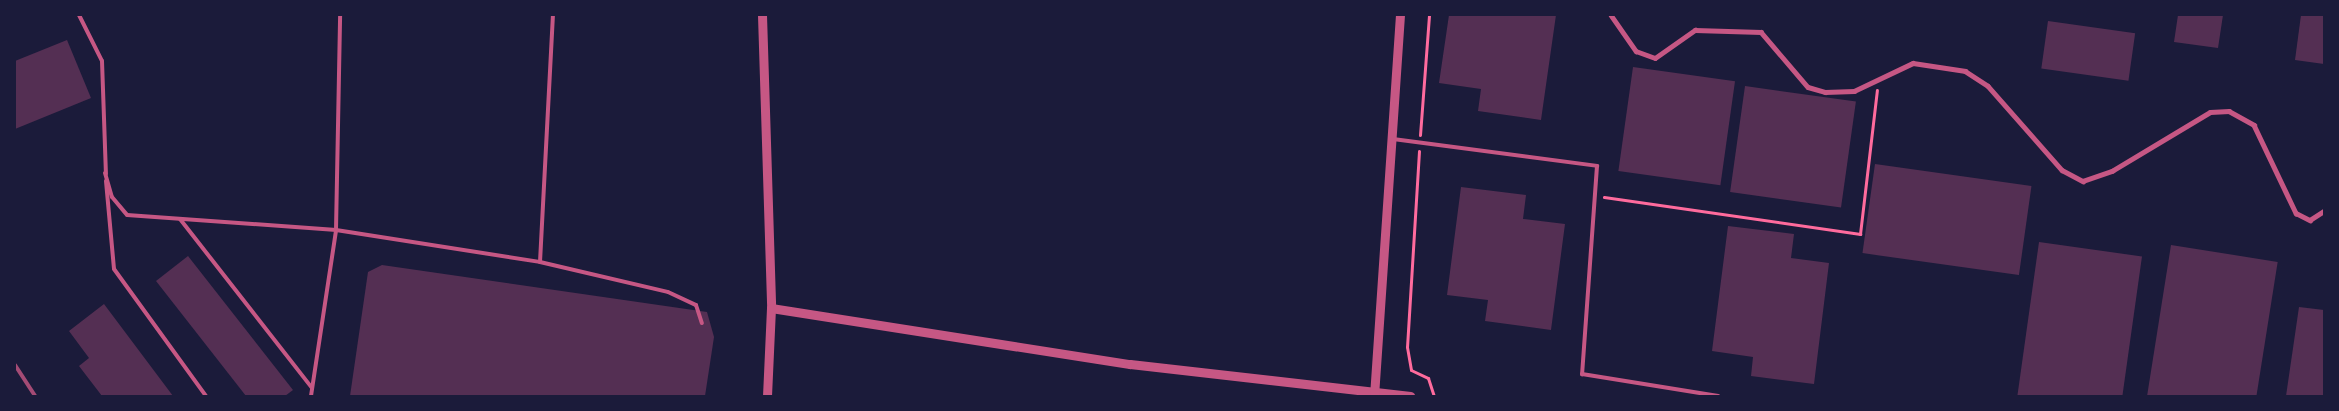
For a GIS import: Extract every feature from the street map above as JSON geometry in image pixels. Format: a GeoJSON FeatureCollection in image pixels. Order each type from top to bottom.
{"type":"FeatureCollection","features":[{"type":"Feature","properties":{"kind":"street"},"geometry":{"type":"LineString","coordinates":[[762,15],[771,308],[767,396]]}},
{"type":"Feature","properties":{"kind":"street"},"geometry":{"type":"LineString","coordinates":[[1373,394],[1400,15]]}},
{"type":"Feature","properties":{"kind":"street"},"geometry":{"type":"LineString","coordinates":[[1611,15],[1636,51],[1655,58],[1695,30],[1729,28],[1761,32],[1808,87],[1825,92],[1854,91],[1913,64],[1965,71],[1988,86],[2062,170],[2083,181],[2112,171],[2210,112],[2229,111],[2254,125],[2296,213],[2310,220],[2324,211]]}},
{"type":"Feature","properties":{"kind":"street"},"geometry":{"type":"LineString","coordinates":[[771,308],[1130,364],[1373,394],[1410,396]]}},
{"type":"Feature","properties":{"kind":"lane"},"geometry":{"type":"LineString","coordinates":[[78,15],[102,61],[106,173],[114,269],[206,396]]}},
{"type":"Feature","properties":{"kind":"lane"},"geometry":{"type":"LineString","coordinates":[[311,396],[336,230],[340,15]]}},
{"type":"Feature","properties":{"kind":"lane"},"geometry":{"type":"LineString","coordinates":[[540,262],[553,15]]}},
{"type":"Feature","properties":{"kind":"lane"},"geometry":{"type":"LineString","coordinates":[[1391,139],[1420,141],[1597,166],[1598,196],[1582,374],[1718,396]]}},
{"type":"Feature","properties":{"kind":"lane"},"geometry":{"type":"LineString","coordinates":[[106,173],[112,197],[127,215],[336,230],[540,262],[668,292],[696,305],[702,323]]}},
{"type":"Feature","properties":{"kind":"lane"},"geometry":{"type":"LineString","coordinates":[[180,219],[312,388]]}},
{"type":"Feature","properties":{"kind":"path"},"geometry":{"type":"LineString","coordinates":[[1429,15],[1407,347],[1411,370],[1428,378],[1434,396]]}},
{"type":"Feature","properties":{"kind":"path"},"geometry":{"type":"LineString","coordinates":[[1598,196],[1860,234],[1878,79]]}},
{"type":"Feature","properties":{"kind":"building"},"geometry":{"type":"Polygon","coordinates":[[[1449,15],[1556,15],[1541,120],[1478,111],[1481,89],[1439,83],[1449,15]]]}},
{"type":"Feature","properties":{"kind":"building"},"geometry":{"type":"Polygon","coordinates":[[[2178,15],[2223,15],[2218,48],[2174,42],[2178,15]]]}},
{"type":"Feature","properties":{"kind":"building"},"geometry":{"type":"Polygon","coordinates":[[[2301,15],[2324,15],[2324,64],[2295,60],[2301,15]]]}},
{"type":"Feature","properties":{"kind":"building"},"geometry":{"type":"Polygon","coordinates":[[[2048,21],[2135,33],[2128,81],[2041,69],[2048,21]]]}},
{"type":"Feature","properties":{"kind":"building"},"geometry":{"type":"Polygon","coordinates":[[[67,40],[91,98],[15,129],[15,61],[67,40]]]}},
{"type":"Feature","properties":{"kind":"building"},"geometry":{"type":"Polygon","coordinates":[[[1633,67],[1735,81],[1720,185],[1618,171],[1633,67]]]}},
{"type":"Feature","properties":{"kind":"building"},"geometry":{"type":"Polygon","coordinates":[[[1745,86],[1856,102],[1841,208],[1730,192],[1745,86]]]}},
{"type":"Feature","properties":{"kind":"building"},"geometry":{"type":"Polygon","coordinates":[[[1875,164],[2031,186],[2019,275],[1862,253],[1875,164]]]}},
{"type":"Feature","properties":{"kind":"building"},"geometry":{"type":"Polygon","coordinates":[[[1461,187],[1526,195],[1523,219],[1565,224],[1551,330],[1485,321],[1488,300],[1447,295],[1461,187]]]}},
{"type":"Feature","properties":{"kind":"building"},"geometry":{"type":"Polygon","coordinates":[[[1728,226],[1794,234],[1791,258],[1829,263],[1814,384],[1751,376],[1753,357],[1712,351],[1728,226]]]}},
{"type":"Feature","properties":{"kind":"building"},"geometry":{"type":"Polygon","coordinates":[[[2039,242],[2142,256],[2122,396],[2017,395],[2039,242]]]}},
{"type":"Feature","properties":{"kind":"building"},"geometry":{"type":"Polygon","coordinates":[[[2171,245],[2278,262],[2256,396],[2147,396],[2171,245]]]}},
{"type":"Feature","properties":{"kind":"building"},"geometry":{"type":"Polygon","coordinates":[[[188,256],[293,390],[285,396],[246,396],[156,281],[188,256]]]}},
{"type":"Feature","properties":{"kind":"building"},"geometry":{"type":"Polygon","coordinates":[[[382,265],[707,312],[714,337],[705,396],[350,396],[368,272],[382,265]]]}},
{"type":"Feature","properties":{"kind":"building"},"geometry":{"type":"Polygon","coordinates":[[[104,304],[173,396],[102,396],[79,366],[89,358],[69,331],[104,304]]]}},
{"type":"Feature","properties":{"kind":"building"},"geometry":{"type":"Polygon","coordinates":[[[2299,307],[2324,310],[2324,396],[2286,396],[2299,307]]]}},
{"type":"Feature","properties":{"kind":"railway"},"geometry":{"type":"LineString","coordinates":[[15,365],[35,396]]}}]}
